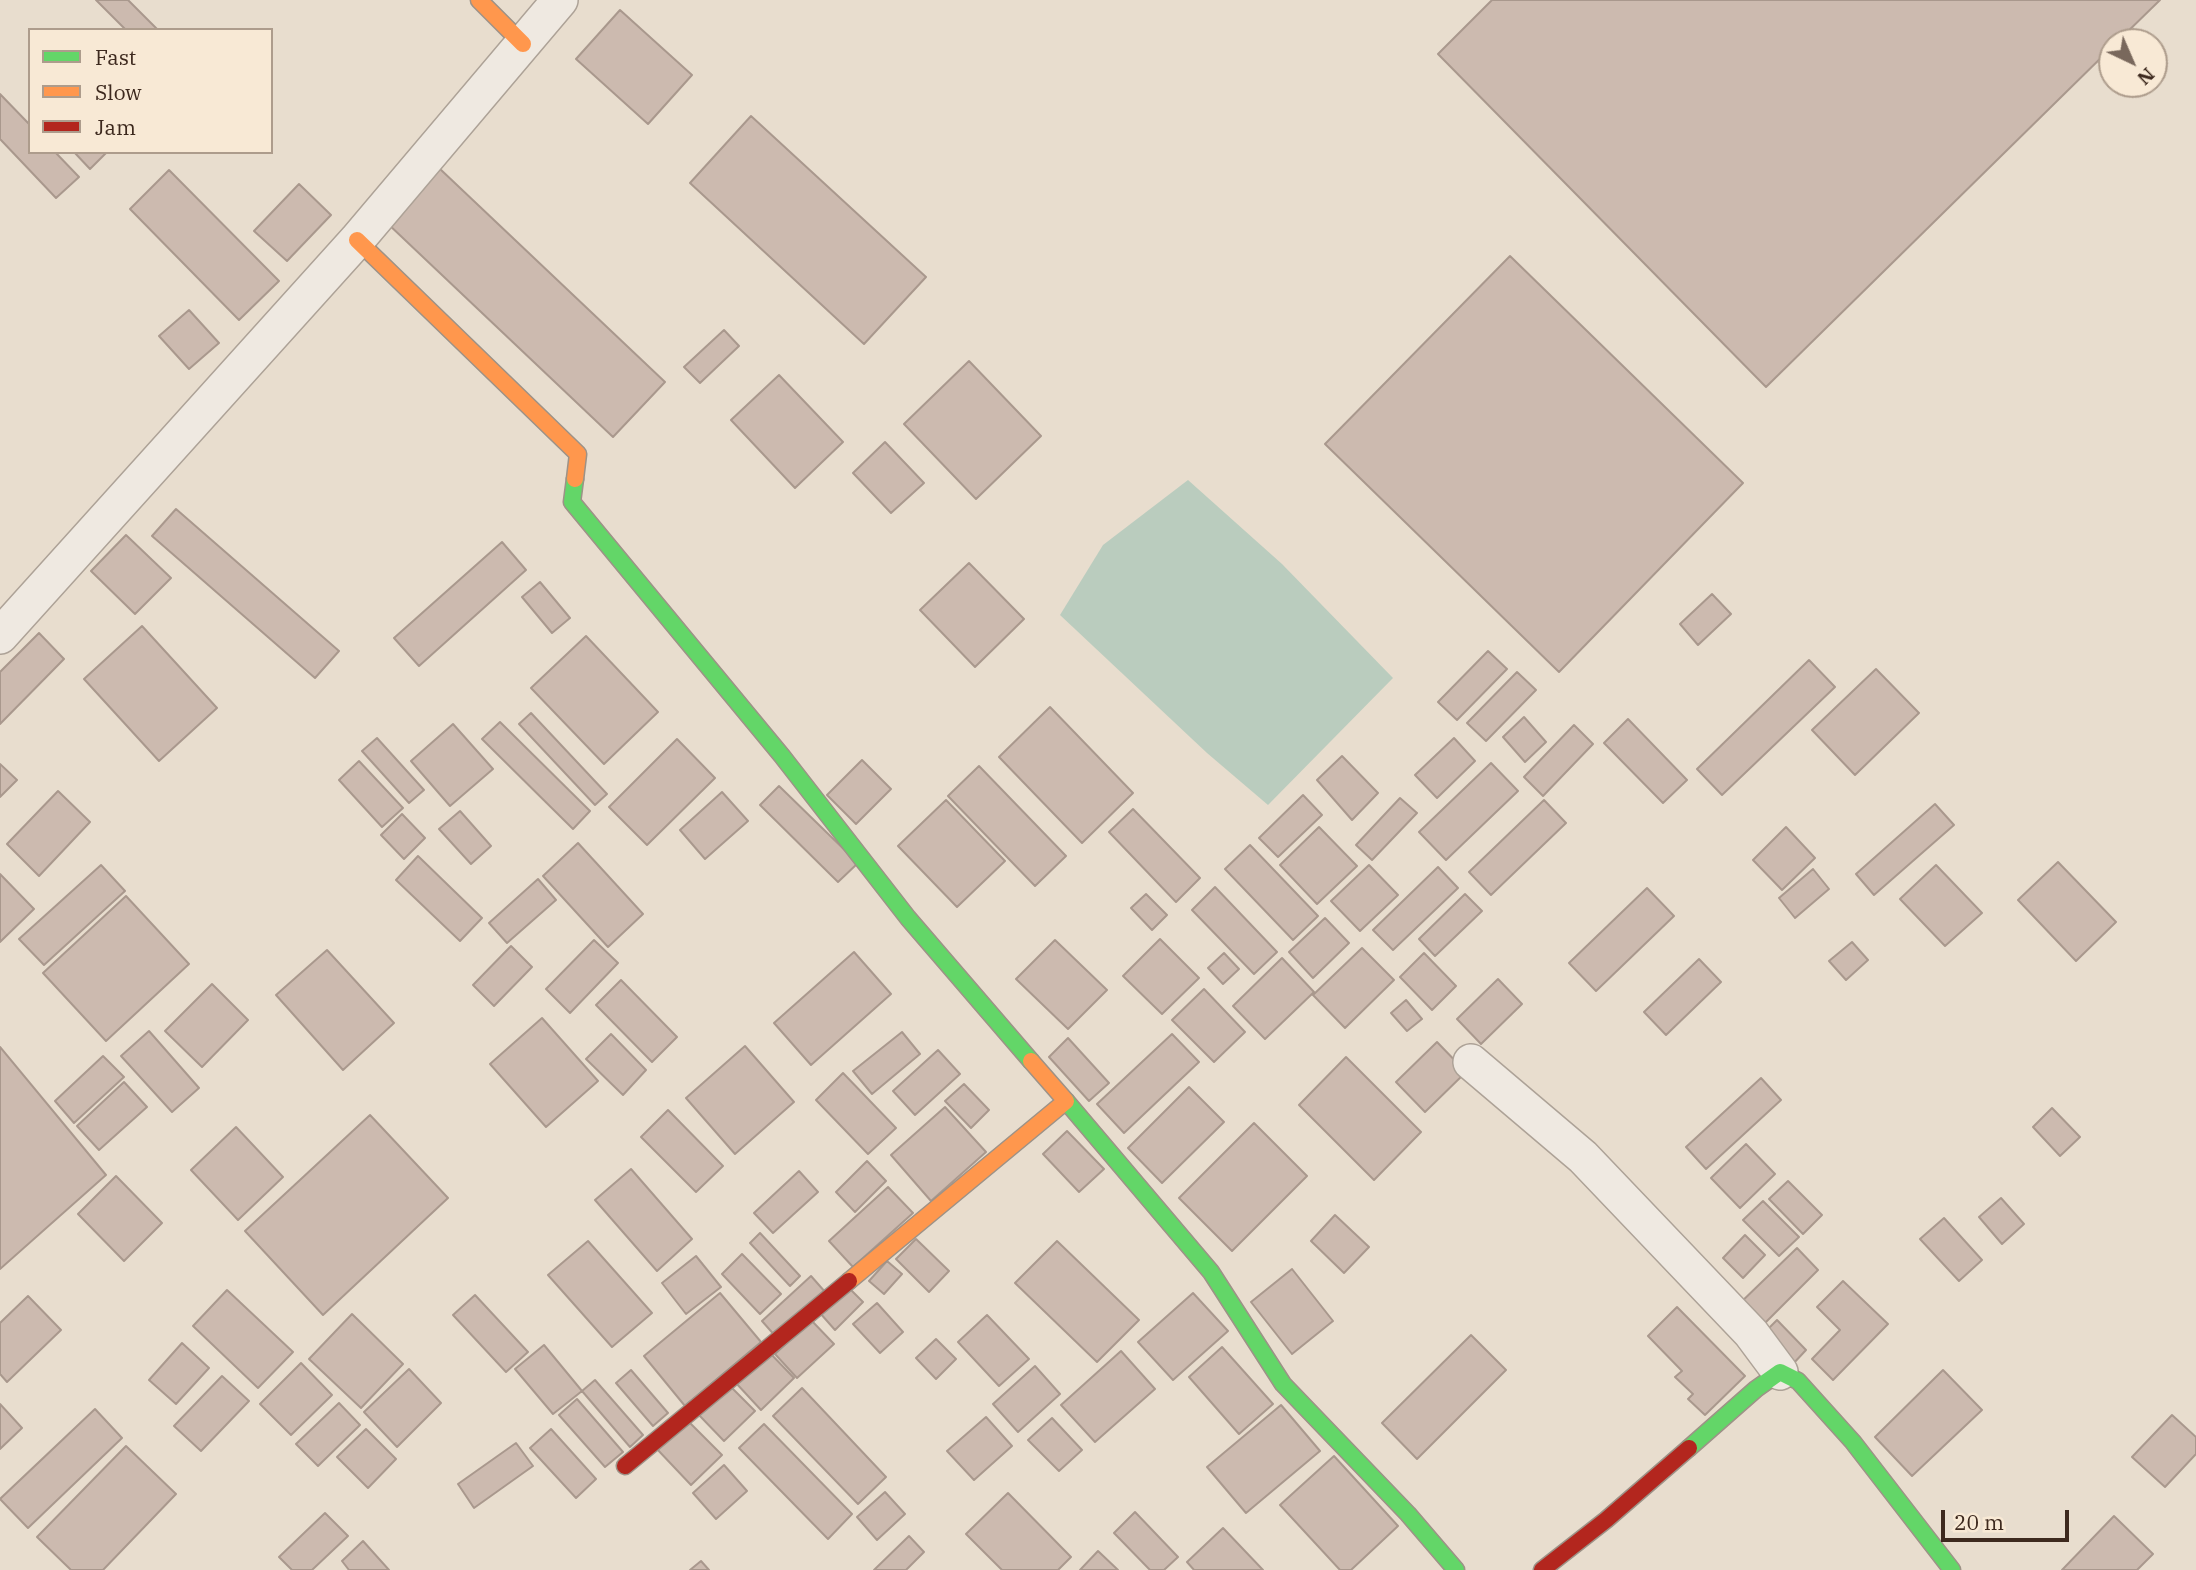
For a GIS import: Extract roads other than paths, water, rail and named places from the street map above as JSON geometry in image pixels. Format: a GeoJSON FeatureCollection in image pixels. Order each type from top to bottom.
{"type":"FeatureCollection","features":[{"type":"Feature","properties":{"kind":"street"},"geometry":{"type":"LineString","coordinates":[[479,0],[523,44]]}},
{"type":"Feature","properties":{"kind":"street"},"geometry":{"type":"LineString","coordinates":[[0,636],[357,240],[560,0]]}},
{"type":"Feature","properties":{"kind":"street"},"geometry":{"type":"LineString","coordinates":[[357,240],[578,454],[572,502],[782,756],[908,918],[1211,1272],[1283,1384],[1408,1514],[1457,1570]]}},
{"type":"Feature","properties":{"kind":"street"},"geometry":{"type":"LineString","coordinates":[[1471,1062],[1583,1157],[1751,1333],[1780,1372],[1798,1381],[1853,1442],[1952,1570]]}},
{"type":"Feature","properties":{"kind":"street"},"geometry":{"type":"LineString","coordinates":[[625,1466],[1066,1101]]}},
{"type":"Feature","properties":{"kind":"street"},"geometry":{"type":"LineString","coordinates":[[1542,1570],[1606,1520],[1756,1389],[1780,1372]]}}]}
